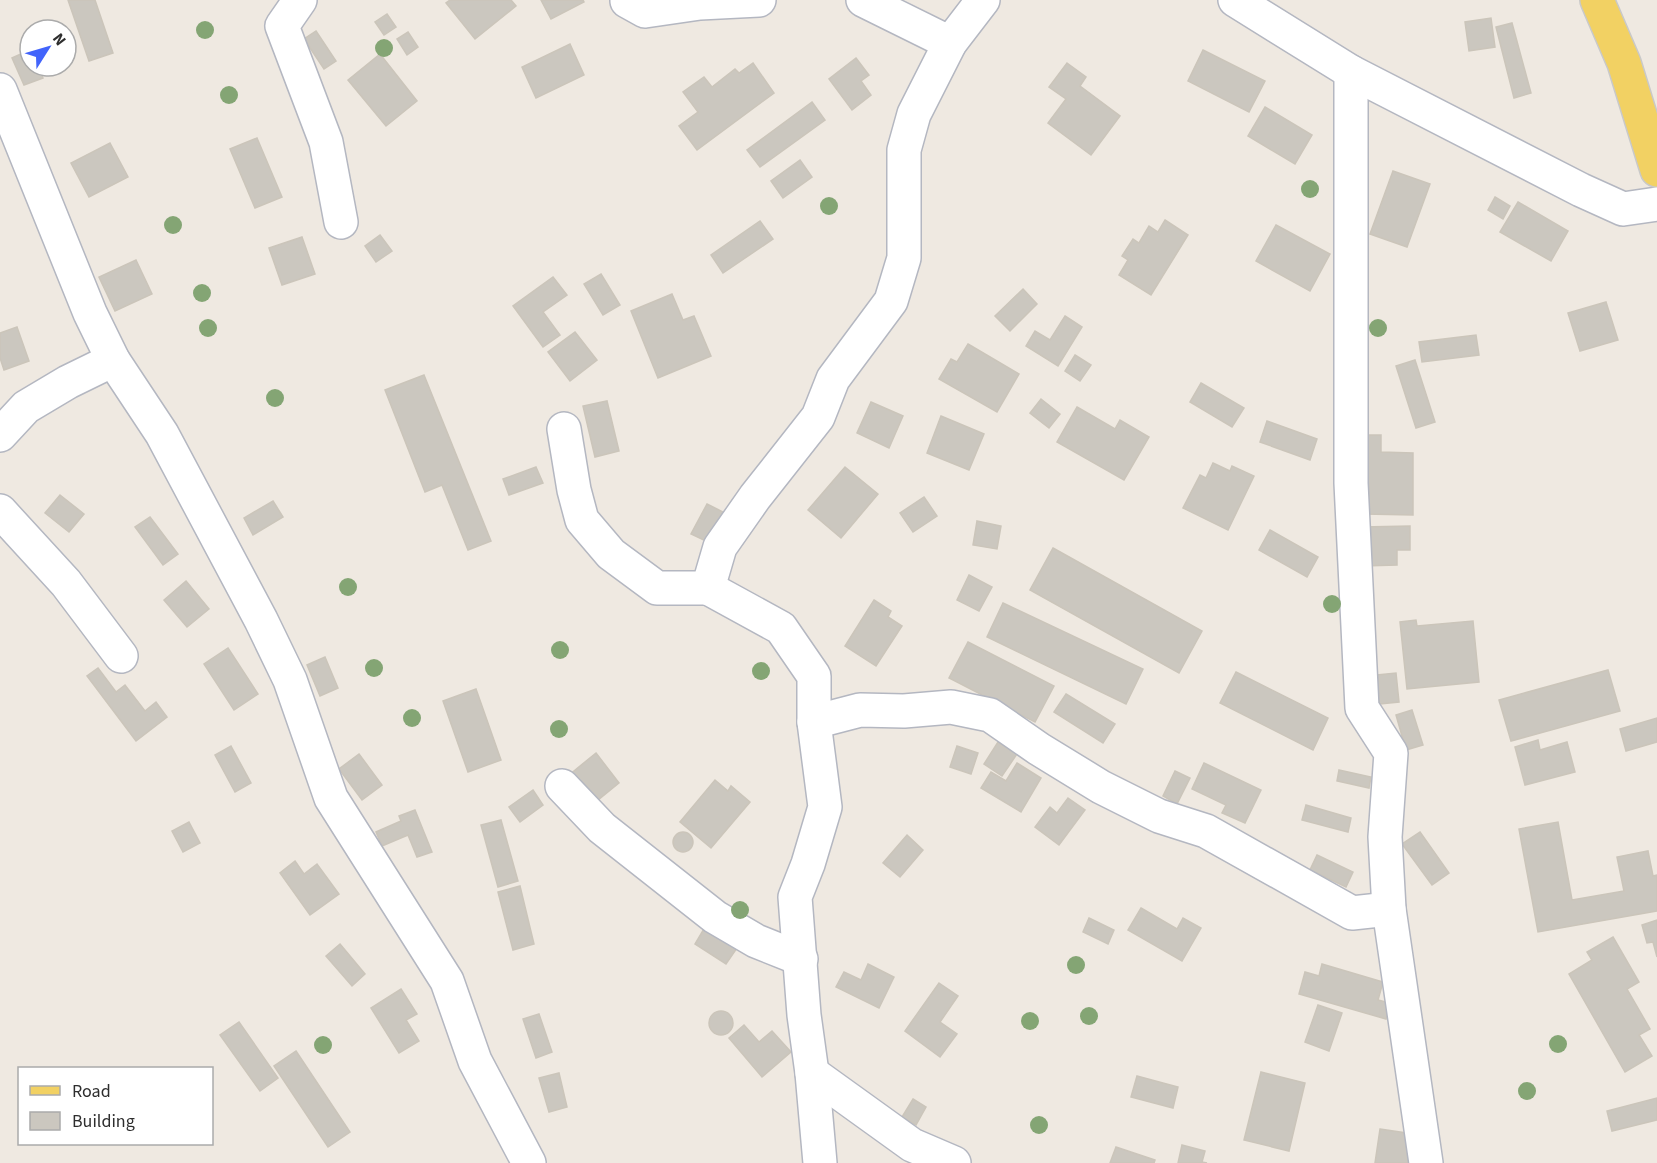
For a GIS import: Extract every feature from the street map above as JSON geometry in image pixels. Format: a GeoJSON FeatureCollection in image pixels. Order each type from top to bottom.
{"type":"FeatureCollection","features":[{"type":"Feature","properties":{"kind":"main road"},"geometry":{"type":"LineString","coordinates":[[1597,0],[1624,63],[1657,170]]}},
{"type":"Feature","properties":{"kind":"street"},"geometry":{"type":"LineString","coordinates":[[300,0],[282,26],[326,142],[340,222]]}},
{"type":"Feature","properties":{"kind":"street"},"geometry":{"type":"LineString","coordinates":[[627,1],[645,11],[700,3],[759,0]]}},
{"type":"Feature","properties":{"kind":"street"},"geometry":{"type":"LineString","coordinates":[[864,0],[950,43]]}},
{"type":"Feature","properties":{"kind":"street"},"geometry":{"type":"LineString","coordinates":[[708,588],[720,547],[754,497],[818,417],[833,379],[891,301],[904,258],[904,150],[914,114],[950,43],[983,0]]}},
{"type":"Feature","properties":{"kind":"street"},"geometry":{"type":"LineString","coordinates":[[1235,0],[1351,72],[1581,190],[1623,209],[1657,204]]}},
{"type":"Feature","properties":{"kind":"street"},"geometry":{"type":"LineString","coordinates":[[1351,72],[1351,483],[1362,708],[1391,753],[1385,837],[1389,909],[1426,1163]]}},
{"type":"Feature","properties":{"kind":"street"},"geometry":{"type":"LineString","coordinates":[[0,90],[90,313],[113,360],[162,434],[261,620],[290,680],[331,798],[447,981],[475,1061],[529,1163]]}},
{"type":"Feature","properties":{"kind":"street"},"geometry":{"type":"LineString","coordinates":[[0,435],[26,407],[68,382],[113,360]]}},
{"type":"Feature","properties":{"kind":"street"},"geometry":{"type":"LineString","coordinates":[[564,429],[574,490],[582,520],[611,554],[657,588],[708,588],[781,628],[814,676],[814,722],[825,807],[795,897],[804,1015],[820,1163]]}},
{"type":"Feature","properties":{"kind":"street"},"geometry":{"type":"LineString","coordinates":[[0,511],[66,583],[121,656]]}},
{"type":"Feature","properties":{"kind":"street"},"geometry":{"type":"LineString","coordinates":[[814,722],[860,710],[904,711],[951,707],[990,715],[1101,787],[1159,816],[1206,831],[1352,913],[1389,909]]}},
{"type":"Feature","properties":{"kind":"street"},"geometry":{"type":"LineString","coordinates":[[562,786],[602,828],[715,917],[756,941],[801,958]]}},
{"type":"Feature","properties":{"kind":"street"},"geometry":{"type":"LineString","coordinates":[[812,1074],[912,1145],[954,1163]]}},
{"type":"Feature","properties":{"kind":"building"},"geometry":{"type":"Polygon","coordinates":[[[68,0],[95,0],[113,53],[89,61],[78,29],[78,18],[74,18],[68,0]]]}},
{"type":"Feature","properties":{"kind":"building"},"geometry":{"type":"Polygon","coordinates":[[[450,0],[511,0],[516,6],[475,39],[446,3],[450,0]]]}},
{"type":"Feature","properties":{"kind":"building"},"geometry":{"type":"Polygon","coordinates":[[[541,0],[583,0],[584,2],[551,19],[541,0]]]}},
{"type":"Feature","properties":{"kind":"building"},"geometry":{"type":"Polygon","coordinates":[[[387,14],[396,27],[384,35],[375,22],[387,14]]]}},
{"type":"Feature","properties":{"kind":"building"},"geometry":{"type":"Polygon","coordinates":[[[1491,18],[1495,47],[1469,51],[1465,22],[1491,18]]]}},
{"type":"Feature","properties":{"kind":"building"},"geometry":{"type":"Polygon","coordinates":[[[1512,23],[1531,93],[1514,98],[1496,27],[1512,23]]]}},
{"type":"Feature","properties":{"kind":"building"},"geometry":{"type":"Polygon","coordinates":[[[316,31],[336,61],[324,69],[304,39],[316,31]]]}},
{"type":"Feature","properties":{"kind":"building"},"geometry":{"type":"Polygon","coordinates":[[[408,32],[418,47],[407,55],[397,39],[408,32]]]}},
{"type":"Feature","properties":{"kind":"building"},"geometry":{"type":"Polygon","coordinates":[[[570,44],[584,75],[536,98],[522,67],[570,44]]]}},
{"type":"Feature","properties":{"kind":"building"},"geometry":{"type":"Polygon","coordinates":[[[1203,50],[1265,81],[1249,112],[1188,81],[1203,50]]]}},
{"type":"Feature","properties":{"kind":"building"},"geometry":{"type":"Polygon","coordinates":[[[380,54],[417,101],[386,126],[348,80],[380,54]]]}},
{"type":"Feature","properties":{"kind":"building"},"geometry":{"type":"Polygon","coordinates":[[[18,55],[18,72],[12,58],[18,55]]]}},
{"type":"Feature","properties":{"kind":"building"},"geometry":{"type":"Polygon","coordinates":[[[856,58],[869,75],[861,81],[871,95],[852,110],[829,79],[856,58]]]}},
{"type":"Feature","properties":{"kind":"building"},"geometry":{"type":"Polygon","coordinates":[[[753,63],[774,93],[697,150],[679,126],[698,112],[683,92],[704,77],[712,87],[735,69],[739,73],[753,63]]]}},
{"type":"Feature","properties":{"kind":"building"},"geometry":{"type":"Polygon","coordinates":[[[1067,63],[1086,77],[1080,86],[1120,116],[1091,155],[1048,123],[1066,99],[1049,87],[1067,63]]]}},
{"type":"Feature","properties":{"kind":"building"},"geometry":{"type":"Polygon","coordinates":[[[21,78],[43,78],[24,85],[21,78]]]}},
{"type":"Feature","properties":{"kind":"building"},"geometry":{"type":"Polygon","coordinates":[[[812,102],[825,120],[760,167],[747,150],[812,102]]]}},
{"type":"Feature","properties":{"kind":"building"},"geometry":{"type":"Polygon","coordinates":[[[1265,107],[1312,135],[1295,164],[1248,136],[1265,107]]]}},
{"type":"Feature","properties":{"kind":"building"},"geometry":{"type":"Polygon","coordinates":[[[257,138],[282,197],[255,208],[230,149],[257,138]]]}},
{"type":"Feature","properties":{"kind":"building"},"geometry":{"type":"Polygon","coordinates":[[[110,143],[128,177],[89,197],[71,163],[110,143]]]}},
{"type":"Feature","properties":{"kind":"building"},"geometry":{"type":"Polygon","coordinates":[[[800,160],[812,177],[783,198],[771,181],[800,160]]]}},
{"type":"Feature","properties":{"kind":"building"},"geometry":{"type":"Polygon","coordinates":[[[1393,171],[1430,184],[1407,247],[1370,234],[1393,171]]]}},
{"type":"Feature","properties":{"kind":"building"},"geometry":{"type":"Polygon","coordinates":[[[1495,197],[1510,206],[1503,219],[1488,210],[1495,197]]]}},
{"type":"Feature","properties":{"kind":"building"},"geometry":{"type":"Polygon","coordinates":[[[1518,202],[1568,231],[1551,261],[1500,232],[1518,202]]]}},
{"type":"Feature","properties":{"kind":"building"},"geometry":{"type":"Polygon","coordinates":[[[1165,220],[1188,235],[1151,295],[1119,275],[1128,260],[1122,256],[1133,239],[1139,243],[1149,226],[1158,232],[1165,220]]]}},
{"type":"Feature","properties":{"kind":"building"},"geometry":{"type":"Polygon","coordinates":[[[760,221],[773,239],[723,273],[711,255],[760,221]]]}},
{"type":"Feature","properties":{"kind":"building"},"geometry":{"type":"Polygon","coordinates":[[[1276,225],[1330,254],[1310,291],[1256,261],[1276,225]]]}},
{"type":"Feature","properties":{"kind":"building"},"geometry":{"type":"Polygon","coordinates":[[[380,235],[392,251],[376,262],[365,246],[380,235]]]}},
{"type":"Feature","properties":{"kind":"building"},"geometry":{"type":"Polygon","coordinates":[[[302,237],[315,274],[282,285],[269,248],[302,237]]]}},
{"type":"Feature","properties":{"kind":"building"},"geometry":{"type":"Polygon","coordinates":[[[136,260],[152,294],[115,311],[99,277],[136,260]]]}},
{"type":"Feature","properties":{"kind":"building"},"geometry":{"type":"Polygon","coordinates":[[[601,274],[620,305],[603,315],[584,284],[601,274]]]}},
{"type":"Feature","properties":{"kind":"building"},"geometry":{"type":"Polygon","coordinates":[[[553,277],[567,295],[543,312],[560,335],[543,347],[513,306],[553,277]]]}},
{"type":"Feature","properties":{"kind":"building"},"geometry":{"type":"Polygon","coordinates":[[[1023,289],[1037,304],[1010,331],[995,316],[1023,289]]]}},
{"type":"Feature","properties":{"kind":"building"},"geometry":{"type":"Polygon","coordinates":[[[672,294],[683,320],[694,316],[711,356],[658,378],[631,311],[672,294]]]}},
{"type":"Feature","properties":{"kind":"building"},"geometry":{"type":"Polygon","coordinates":[[[1606,302],[1618,340],[1580,351],[1568,313],[1606,302]]]}},
{"type":"Feature","properties":{"kind":"building"},"geometry":{"type":"Polygon","coordinates":[[[1065,316],[1082,327],[1058,366],[1026,346],[1035,331],[1050,340],[1065,316]]]}},
{"type":"Feature","properties":{"kind":"building"},"geometry":{"type":"Polygon","coordinates":[[[17,327],[29,361],[4,370],[0,358],[0,333],[17,327]]]}},
{"type":"Feature","properties":{"kind":"building"},"geometry":{"type":"Polygon","coordinates":[[[575,332],[597,360],[570,381],[548,352],[575,332]]]}},
{"type":"Feature","properties":{"kind":"building"},"geometry":{"type":"Polygon","coordinates":[[[1476,335],[1479,355],[1422,362],[1419,342],[1476,335]]]}},
{"type":"Feature","properties":{"kind":"building"},"geometry":{"type":"Polygon","coordinates":[[[968,344],[1019,374],[997,412],[939,379],[951,359],[957,362],[968,344]]]}},
{"type":"Feature","properties":{"kind":"building"},"geometry":{"type":"Polygon","coordinates":[[[1075,355],[1091,365],[1080,381],[1065,371],[1075,355]]]}},
{"type":"Feature","properties":{"kind":"building"},"geometry":{"type":"Polygon","coordinates":[[[1415,360],[1435,422],[1416,428],[1396,366],[1415,360]]]}},
{"type":"Feature","properties":{"kind":"building"},"geometry":{"type":"Polygon","coordinates":[[[424,375],[491,541],[468,550],[442,485],[425,492],[385,390],[424,375]]]}},
{"type":"Feature","properties":{"kind":"building"},"geometry":{"type":"Polygon","coordinates":[[[1201,383],[1244,408],[1232,427],[1190,402],[1201,383]]]}},
{"type":"Feature","properties":{"kind":"building"},"geometry":{"type":"Polygon","coordinates":[[[1041,399],[1060,414],[1049,428],[1030,413],[1041,399]]]}},
{"type":"Feature","properties":{"kind":"building"},"geometry":{"type":"Polygon","coordinates":[[[607,401],[619,451],[595,457],[583,406],[607,401]]]}},
{"type":"Feature","properties":{"kind":"building"},"geometry":{"type":"Polygon","coordinates":[[[871,402],[903,416],[889,448],[857,433],[871,402]]]}},
{"type":"Feature","properties":{"kind":"building"},"geometry":{"type":"Polygon","coordinates":[[[1077,407],[1115,429],[1120,420],[1149,437],[1124,480],[1057,442],[1077,407]]]}},
{"type":"Feature","properties":{"kind":"building"},"geometry":{"type":"Polygon","coordinates":[[[941,416],[984,434],[969,470],[927,453],[941,416]]]}},
{"type":"Feature","properties":{"kind":"building"},"geometry":{"type":"Polygon","coordinates":[[[1267,421],[1317,439],[1310,460],[1260,442],[1267,421]]]}},
{"type":"Feature","properties":{"kind":"building"},"geometry":{"type":"Polygon","coordinates":[[[1364,435],[1381,435],[1381,452],[1413,453],[1413,515],[1364,514],[1364,435]]]}},
{"type":"Feature","properties":{"kind":"building"},"geometry":{"type":"Polygon","coordinates":[[[1213,463],[1230,471],[1232,466],[1254,476],[1228,530],[1183,508],[1200,475],[1206,478],[1213,463]]]}},
{"type":"Feature","properties":{"kind":"building"},"geometry":{"type":"Polygon","coordinates":[[[536,467],[543,483],[509,495],[503,479],[536,467]]]}},
{"type":"Feature","properties":{"kind":"building"},"geometry":{"type":"Polygon","coordinates":[[[845,467],[878,494],[841,538],[808,510],[845,467]]]}},
{"type":"Feature","properties":{"kind":"building"},"geometry":{"type":"Polygon","coordinates":[[[60,495],[84,514],[69,532],[45,513],[60,495]]]}},
{"type":"Feature","properties":{"kind":"building"},"geometry":{"type":"Polygon","coordinates":[[[924,497],[937,516],[913,532],[900,513],[924,497]]]}},
{"type":"Feature","properties":{"kind":"building"},"geometry":{"type":"Polygon","coordinates":[[[273,501],[283,517],[253,535],[244,518],[273,501]]]}},
{"type":"Feature","properties":{"kind":"building"},"geometry":{"type":"Polygon","coordinates":[[[707,504],[723,512],[708,542],[691,534],[707,504]]]}},
{"type":"Feature","properties":{"kind":"building"},"geometry":{"type":"Polygon","coordinates":[[[150,517],[178,554],[163,565],[135,527],[150,517]]]}},
{"type":"Feature","properties":{"kind":"building"},"geometry":{"type":"Polygon","coordinates":[[[977,521],[1001,526],[997,549],[973,545],[977,521]]]}},
{"type":"Feature","properties":{"kind":"building"},"geometry":{"type":"Polygon","coordinates":[[[1410,526],[1410,550],[1397,550],[1397,565],[1363,566],[1362,527],[1410,526]]]}},
{"type":"Feature","properties":{"kind":"building"},"geometry":{"type":"Polygon","coordinates":[[[1270,530],[1318,557],[1307,577],[1259,550],[1270,530]]]}},
{"type":"Feature","properties":{"kind":"building"},"geometry":{"type":"Polygon","coordinates":[[[1053,548],[1202,631],[1179,673],[1030,590],[1053,548]]]}},
{"type":"Feature","properties":{"kind":"building"},"geometry":{"type":"Polygon","coordinates":[[[969,575],[992,587],[979,611],[957,600],[969,575]]]}},
{"type":"Feature","properties":{"kind":"building"},"geometry":{"type":"Polygon","coordinates":[[[186,581],[209,609],[187,627],[164,600],[186,581]]]}},
{"type":"Feature","properties":{"kind":"building"},"geometry":{"type":"Polygon","coordinates":[[[874,600],[891,611],[888,617],[902,626],[876,666],[845,646],[874,600]]]}},
{"type":"Feature","properties":{"kind":"building"},"geometry":{"type":"Polygon","coordinates":[[[1003,603],[1143,669],[1126,704],[987,637],[1003,603]]]}},
{"type":"Feature","properties":{"kind":"building"},"geometry":{"type":"Polygon","coordinates":[[[1416,620],[1417,626],[1473,621],[1479,682],[1407,689],[1400,622],[1416,620]]]}},
{"type":"Feature","properties":{"kind":"building"},"geometry":{"type":"Polygon","coordinates":[[[968,642],[1054,686],[1035,722],[949,678],[968,642]]]}},
{"type":"Feature","properties":{"kind":"building"},"geometry":{"type":"Polygon","coordinates":[[[228,648],[258,694],[234,710],[204,664],[228,648]]]}},
{"type":"Feature","properties":{"kind":"building"},"geometry":{"type":"Polygon","coordinates":[[[325,657],[338,688],[320,696],[307,665],[325,657]]]}},
{"type":"Feature","properties":{"kind":"building"},"geometry":{"type":"Polygon","coordinates":[[[98,668],[116,692],[125,685],[145,711],[156,702],[167,717],[136,741],[87,676],[98,668]]]}},
{"type":"Feature","properties":{"kind":"building"},"geometry":{"type":"Polygon","coordinates":[[[1608,670],[1620,711],[1511,741],[1499,700],[1608,670]]]}},
{"type":"Feature","properties":{"kind":"building"},"geometry":{"type":"Polygon","coordinates":[[[1236,672],[1328,718],[1313,750],[1220,703],[1236,672]]]}},
{"type":"Feature","properties":{"kind":"building"},"geometry":{"type":"Polygon","coordinates":[[[1396,673],[1399,702],[1370,705],[1367,676],[1396,673]]]}},
{"type":"Feature","properties":{"kind":"building"},"geometry":{"type":"Polygon","coordinates":[[[476,689],[501,760],[468,772],[443,701],[476,689]]]}},
{"type":"Feature","properties":{"kind":"building"},"geometry":{"type":"Polygon","coordinates":[[[1066,694],[1115,724],[1103,743],[1054,712],[1066,694]]]}},
{"type":"Feature","properties":{"kind":"building"},"geometry":{"type":"Polygon","coordinates":[[[1412,710],[1423,745],[1406,750],[1396,715],[1412,710]]]}},
{"type":"Feature","properties":{"kind":"building"},"geometry":{"type":"Polygon","coordinates":[[[1657,718],[1657,742],[1626,751],[1620,729],[1657,718]]]}},
{"type":"Feature","properties":{"kind":"building"},"geometry":{"type":"Polygon","coordinates":[[[1538,740],[1540,750],[1567,742],[1575,772],[1525,785],[1515,747],[1538,740]]]}},
{"type":"Feature","properties":{"kind":"building"},"geometry":{"type":"Polygon","coordinates":[[[998,742],[1017,754],[1002,776],[984,764],[998,742]]]}},
{"type":"Feature","properties":{"kind":"building"},"geometry":{"type":"Polygon","coordinates":[[[231,746],[251,783],[235,792],[215,755],[231,746]]]}},
{"type":"Feature","properties":{"kind":"building"},"geometry":{"type":"Polygon","coordinates":[[[957,746],[978,753],[971,774],[950,767],[957,746]]]}},
{"type":"Feature","properties":{"kind":"building"},"geometry":{"type":"Polygon","coordinates":[[[596,753],[619,783],[592,805],[569,775],[596,753]]]}},
{"type":"Feature","properties":{"kind":"building"},"geometry":{"type":"Polygon","coordinates":[[[359,754],[382,785],[362,800],[339,769],[359,754]]]}},
{"type":"Feature","properties":{"kind":"building"},"geometry":{"type":"Polygon","coordinates":[[[1017,763],[1041,778],[1021,812],[981,788],[991,772],[1006,781],[1017,763]]]}},
{"type":"Feature","properties":{"kind":"building"},"geometry":{"type":"Polygon","coordinates":[[[1204,763],[1261,790],[1245,823],[1222,813],[1226,805],[1192,789],[1204,763]]]}},
{"type":"Feature","properties":{"kind":"building"},"geometry":{"type":"Polygon","coordinates":[[[1339,770],[1371,777],[1369,788],[1337,781],[1339,770]]]}},
{"type":"Feature","properties":{"kind":"building"},"geometry":{"type":"Polygon","coordinates":[[[1175,771],[1190,778],[1177,804],[1163,796],[1175,771]]]}},
{"type":"Feature","properties":{"kind":"building"},"geometry":{"type":"Polygon","coordinates":[[[715,780],[728,791],[731,786],[750,802],[711,848],[680,822],[715,780]]]}},
{"type":"Feature","properties":{"kind":"building"},"geometry":{"type":"Polygon","coordinates":[[[533,790],[543,805],[520,822],[509,807],[533,790]]]}},
{"type":"Feature","properties":{"kind":"building"},"geometry":{"type":"Polygon","coordinates":[[[1068,798],[1085,810],[1059,845],[1035,827],[1050,807],[1057,813],[1068,798]]]}},
{"type":"Feature","properties":{"kind":"building"},"geometry":{"type":"Polygon","coordinates":[[[1306,805],[1351,818],[1348,832],[1302,820],[1306,805]]]}},
{"type":"Feature","properties":{"kind":"building"},"geometry":{"type":"Polygon","coordinates":[[[415,810],[432,852],[417,857],[408,835],[382,846],[376,832],[401,821],[399,816],[415,810]]]}},
{"type":"Feature","properties":{"kind":"building"},"geometry":{"type":"Polygon","coordinates":[[[501,820],[518,881],[498,887],[481,825],[501,820]]]}},
{"type":"Feature","properties":{"kind":"building"},"geometry":{"type":"Polygon","coordinates":[[[189,822],[200,843],[183,852],[172,831],[189,822]]]}},
{"type":"Feature","properties":{"kind":"building"},"geometry":{"type":"Polygon","coordinates":[[[1558,822],[1572,900],[1624,891],[1617,857],[1648,851],[1653,876],[1657,875],[1657,911],[1538,932],[1519,829],[1558,822]]]}},
{"type":"Feature","properties":{"kind":"building"},"geometry":{"type":"Polygon","coordinates":[[[679,832],[687,832],[693,838],[693,846],[687,852],[679,852],[673,846],[673,838],[679,832]]]}},
{"type":"Feature","properties":{"kind":"building"},"geometry":{"type":"Polygon","coordinates":[[[1420,832],[1449,873],[1432,885],[1402,844],[1420,832]]]}},
{"type":"Feature","properties":{"kind":"building"},"geometry":{"type":"Polygon","coordinates":[[[907,835],[923,850],[900,877],[883,863],[907,835]]]}},
{"type":"Feature","properties":{"kind":"building"},"geometry":{"type":"Polygon","coordinates":[[[1317,855],[1353,872],[1346,887],[1310,870],[1317,855]]]}},
{"type":"Feature","properties":{"kind":"building"},"geometry":{"type":"Polygon","coordinates":[[[295,861],[304,874],[317,864],[339,894],[310,915],[280,873],[295,861]]]}},
{"type":"Feature","properties":{"kind":"building"},"geometry":{"type":"Polygon","coordinates":[[[520,886],[534,944],[513,950],[498,892],[520,886]]]}},
{"type":"Feature","properties":{"kind":"building"},"geometry":{"type":"Polygon","coordinates":[[[1141,908],[1177,929],[1183,918],[1201,928],[1182,961],[1128,930],[1141,908]]]}},
{"type":"Feature","properties":{"kind":"building"},"geometry":{"type":"Polygon","coordinates":[[[1089,918],[1114,930],[1108,944],[1083,932],[1089,918]]]}},
{"type":"Feature","properties":{"kind":"building"},"geometry":{"type":"Polygon","coordinates":[[[1657,920],[1657,957],[1653,942],[1647,943],[1642,925],[1657,920]]]}},
{"type":"Feature","properties":{"kind":"building"},"geometry":{"type":"Polygon","coordinates":[[[705,927],[737,948],[726,964],[695,944],[705,927]]]}},
{"type":"Feature","properties":{"kind":"building"},"geometry":{"type":"Polygon","coordinates":[[[1613,937],[1639,982],[1627,989],[1650,1029],[1639,1035],[1652,1056],[1625,1072],[1569,974],[1592,960],[1587,952],[1613,937]]]}},
{"type":"Feature","properties":{"kind":"building"},"geometry":{"type":"Polygon","coordinates":[[[340,944],[365,974],[352,986],[326,956],[340,944]]]}},
{"type":"Feature","properties":{"kind":"building"},"geometry":{"type":"Polygon","coordinates":[[[868,964],[894,977],[879,1008],[836,987],[844,972],[861,980],[868,964]]]}},
{"type":"Feature","properties":{"kind":"building"},"geometry":{"type":"Polygon","coordinates":[[[1322,964],[1383,982],[1378,1000],[1390,1003],[1386,1019],[1299,994],[1305,972],[1319,976],[1322,964]]]}},
{"type":"Feature","properties":{"kind":"building"},"geometry":{"type":"Polygon","coordinates":[[[939,983],[958,996],[940,1022],[957,1034],[940,1057],[905,1031],[939,983]]]}},
{"type":"Feature","properties":{"kind":"building"},"geometry":{"type":"Polygon","coordinates":[[[401,989],[417,1014],[406,1020],[419,1041],[399,1053],[371,1008],[401,989]]]}},
{"type":"Feature","properties":{"kind":"building"},"geometry":{"type":"Polygon","coordinates":[[[1318,1005],[1342,1013],[1329,1051],[1305,1042],[1318,1005]]]}},
{"type":"Feature","properties":{"kind":"building"},"geometry":{"type":"Polygon","coordinates":[[[721,1011],[730,1014],[733,1023],[730,1032],[721,1035],[712,1032],[709,1023],[712,1014],[721,1011]]]}},
{"type":"Feature","properties":{"kind":"building"},"geometry":{"type":"Polygon","coordinates":[[[539,1014],[552,1052],[536,1058],[523,1019],[539,1014]]]}},
{"type":"Feature","properties":{"kind":"building"},"geometry":{"type":"Polygon","coordinates":[[[239,1022],[278,1078],[260,1091],[220,1035],[239,1022]]]}},
{"type":"Feature","properties":{"kind":"building"},"geometry":{"type":"Polygon","coordinates":[[[744,1025],[759,1042],[772,1031],[791,1052],[762,1077],[729,1038],[744,1025]]]}},
{"type":"Feature","properties":{"kind":"building"},"geometry":{"type":"Polygon","coordinates":[[[296,1051],[350,1132],[328,1147],[274,1066],[296,1051]]]}},
{"type":"Feature","properties":{"kind":"building"},"geometry":{"type":"Polygon","coordinates":[[[1261,1072],[1305,1083],[1289,1151],[1244,1140],[1261,1072]]]}},
{"type":"Feature","properties":{"kind":"building"},"geometry":{"type":"Polygon","coordinates":[[[559,1073],[567,1107],[549,1112],[539,1078],[559,1073]]]}},
{"type":"Feature","properties":{"kind":"building"},"geometry":{"type":"Polygon","coordinates":[[[1137,1076],[1178,1087],[1173,1108],[1131,1097],[1137,1076]]]}},
{"type":"Feature","properties":{"kind":"building"},"geometry":{"type":"Polygon","coordinates":[[[1657,1098],[1657,1120],[1612,1131],[1607,1111],[1657,1098]]]}},
{"type":"Feature","properties":{"kind":"building"},"geometry":{"type":"Polygon","coordinates":[[[913,1099],[926,1107],[916,1125],[902,1117],[913,1099]]]}},
{"type":"Feature","properties":{"kind":"building"},"geometry":{"type":"Polygon","coordinates":[[[1380,1129],[1413,1134],[1409,1163],[1375,1163],[1380,1129]]]}},
{"type":"Feature","properties":{"kind":"building"},"geometry":{"type":"Polygon","coordinates":[[[1182,1145],[1205,1151],[1202,1162],[1207,1163],[1178,1163],[1182,1145]]]}},
{"type":"Feature","properties":{"kind":"building"},"geometry":{"type":"Polygon","coordinates":[[[1116,1147],[1155,1160],[1154,1163],[1110,1163],[1116,1147]]]}}]}
